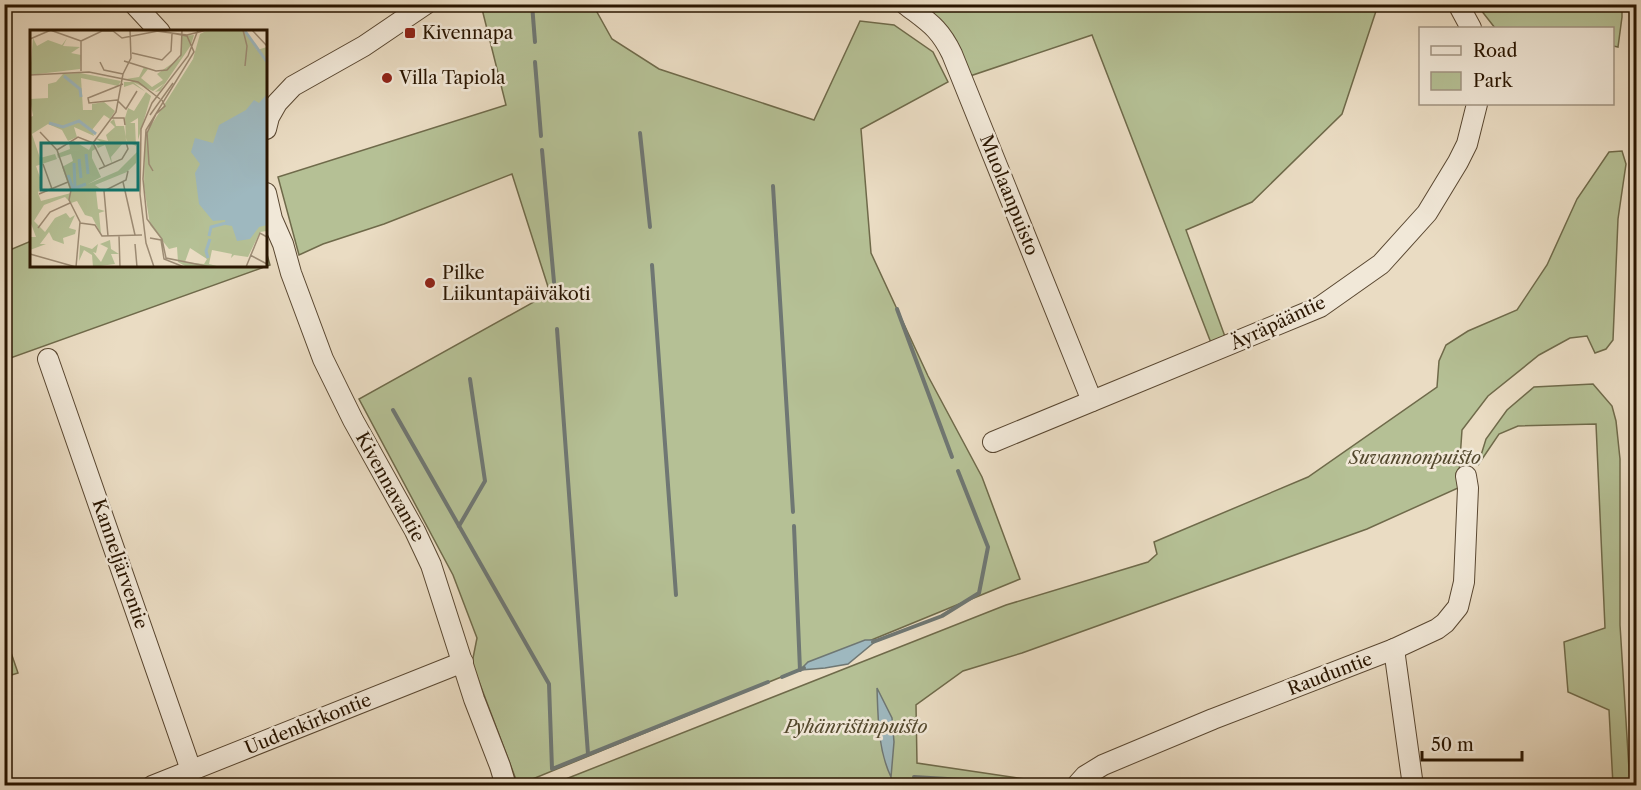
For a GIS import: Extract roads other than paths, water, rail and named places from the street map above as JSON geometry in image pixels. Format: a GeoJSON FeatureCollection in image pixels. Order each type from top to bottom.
{"type":"FeatureCollection","features":[{"type":"Feature","properties":{"kind":"street"},"geometry":{"type":"LineString","coordinates":[[134,4],[158,30]]}},
{"type":"Feature","properties":{"kind":"street"},"geometry":{"type":"LineString","coordinates":[[267,121],[277,103],[293,86],[364,46],[426,4]]}},
{"type":"Feature","properties":{"kind":"street","name":"Muolaanpuisto"},"geometry":{"type":"LineString","coordinates":[[905,4],[937,28],[952,54],[1092,401]]}},
{"type":"Feature","properties":{"kind":"street"},"geometry":{"type":"LineString","coordinates":[[1458,4],[1471,27]]}},
{"type":"Feature","properties":{"kind":"street","name":"Äyräpääntie"},"geometry":{"type":"LineString","coordinates":[[993,442],[1320,308],[1381,264],[1427,213],[1467,144],[1477,105]]}},
{"type":"Feature","properties":{"kind":"street","name":"Kivennavantie"},"geometry":{"type":"LineString","coordinates":[[267,197],[272,219],[283,243],[322,359],[421,542],[431,565],[473,695],[506,786]]}},
{"type":"Feature","properties":{"kind":"street","name":"Kanneljärventie"},"geometry":{"type":"LineString","coordinates":[[48,359],[191,770]]}},
{"type":"Feature","properties":{"kind":"street","name":"Rauduntie"},"geometry":{"type":"LineString","coordinates":[[1076,786],[1085,776],[1103,765],[1213,719],[1394,649],[1437,629],[1453,615],[1458,607],[1464,582],[1466,476]]}},
{"type":"Feature","properties":{"kind":"street"},"geometry":{"type":"LineString","coordinates":[[1394,649],[1413,786]]}},
{"type":"Feature","properties":{"kind":"street","name":"Uudenkirkontie"},"geometry":{"type":"LineString","coordinates":[[152,786],[463,662]]}},
{"type":"Feature","properties":{"kind":"water"},"geometry":{"type":"Polygon","coordinates":[[[865,640],[877,640],[848,664],[800,670],[808,662],[865,640]]]}},
{"type":"Feature","properties":{"kind":"water"},"geometry":{"type":"Polygon","coordinates":[[[877,688],[892,718],[894,742],[891,777],[881,745],[877,688]]]}},
{"type":"Feature","properties":{"kind":"waterway"},"geometry":{"type":"LineString","coordinates":[[532,4],[535,42]]}},
{"type":"Feature","properties":{"kind":"waterway"},"geometry":{"type":"LineString","coordinates":[[535,62],[541,136]]}},
{"type":"Feature","properties":{"kind":"waterway"},"geometry":{"type":"LineString","coordinates":[[640,133],[650,227]]}},
{"type":"Feature","properties":{"kind":"waterway"},"geometry":{"type":"LineString","coordinates":[[542,150],[554,282]]}},
{"type":"Feature","properties":{"kind":"waterway"},"geometry":{"type":"LineString","coordinates":[[773,186],[793,512]]}},
{"type":"Feature","properties":{"kind":"waterway"},"geometry":{"type":"LineString","coordinates":[[652,265],[676,595]]}},
{"type":"Feature","properties":{"kind":"waterway"},"geometry":{"type":"LineString","coordinates":[[897,309],[952,457]]}},
{"type":"Feature","properties":{"kind":"waterway"},"geometry":{"type":"LineString","coordinates":[[557,329],[588,754]]}},
{"type":"Feature","properties":{"kind":"waterway"},"geometry":{"type":"LineString","coordinates":[[459,526],[485,481],[470,379]]}},
{"type":"Feature","properties":{"kind":"waterway"},"geometry":{"type":"LineString","coordinates":[[393,410],[549,684],[552,769],[768,682]]}},
{"type":"Feature","properties":{"kind":"waterway"},"geometry":{"type":"LineString","coordinates":[[873,642],[942,616],[979,593],[988,547],[958,471]]}},
{"type":"Feature","properties":{"kind":"waterway"},"geometry":{"type":"LineString","coordinates":[[794,526],[800,670]]}},
{"type":"Feature","properties":{"kind":"waterway"},"geometry":{"type":"LineString","coordinates":[[782,677],[804,668]]}},
{"type":"Feature","properties":{"kind":"waterway"},"geometry":{"type":"LineString","coordinates":[[914,777],[1048,785]]}},
{"type":"Feature","properties":{"kind":"place","name":"Kivennapa"},"geometry":{"type":"Point","coordinates":[410,33]}},
{"type":"Feature","properties":{"kind":"place","name":"Villa Tapiola"},"geometry":{"type":"Point","coordinates":[387,78]}},
{"type":"Feature","properties":{"kind":"place","name":"Pilke Liikuntapäiväkoti"},"geometry":{"type":"Point","coordinates":[430,283]}},
{"type":"Feature","properties":{"kind":"park label","name":"Suvannonpuisto"},"geometry":{"type":"Point","coordinates":[1415,458]}},
{"type":"Feature","properties":{"kind":"park label","name":"Pyhänristinpuisto"},"geometry":{"type":"Point","coordinates":[856,727]}}]}
